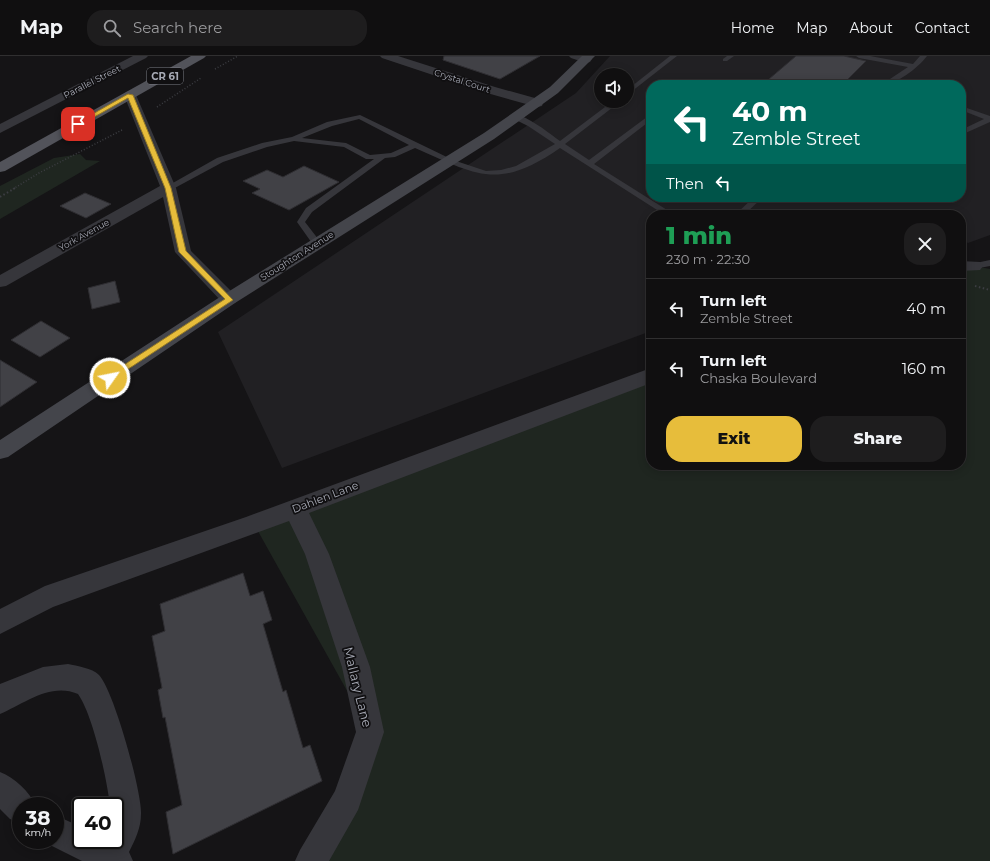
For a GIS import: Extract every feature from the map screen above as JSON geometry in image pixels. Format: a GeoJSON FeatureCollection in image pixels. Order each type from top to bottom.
{"type":"FeatureCollection","features":[{"type":"Feature","properties":{"kind":"main road","name":"CR 61"},"geometry":{"type":"LineString","coordinates":[[0,168],[200,56]]}},
{"type":"Feature","properties":{"kind":"street","name":"Parallel Street"},"geometry":{"type":"LineString","coordinates":[[0,129],[142,56]]}},
{"type":"Feature","properties":{"kind":"street","name":"Crystal Court"},"geometry":{"type":"LineString","coordinates":[[386,56],[491,90],[537,103]]}},
{"type":"Feature","properties":{"kind":"street","name":"Stoughton Avenue"},"geometry":{"type":"LineString","coordinates":[[0,451],[229,300],[448,160],[489,136],[554,90],[583,57]]}},
{"type":"Feature","properties":{"kind":"street"},"geometry":{"type":"LineString","coordinates":[[130,95],[168,188],[182,252],[229,300]]}},
{"type":"Feature","properties":{"kind":"street","name":"York Avenue"},"geometry":{"type":"LineString","coordinates":[[0,282],[168,188]]}},
{"type":"Feature","properties":{"kind":"street","name":"Dahlen Lane"},"geometry":{"type":"LineString","coordinates":[[0,622],[46,598],[296,508],[646,377]]}},
{"type":"Feature","properties":{"kind":"street","name":"Mallary Lane"},"geometry":{"type":"LineString","coordinates":[[296,508],[317,554],[356,668],[370,732],[347,799],[311,861]]}},
{"type":"Feature","properties":{"kind":"street"},"geometry":{"type":"LineString","coordinates":[[0,700],[31,683],[71,677],[89,684],[101,711],[114,756],[126,811],[124,827],[113,859],[64,835]]}},
{"type":"Feature","properties":{"kind":"street"},"geometry":{"type":"LineString","coordinates":[[0,787],[12,799]]}},
{"type":"Feature","properties":{"kind":"lane"},"geometry":{"type":"LineString","coordinates":[[634,87],[674,56]]}},
{"type":"Feature","properties":{"kind":"lane"},"geometry":{"type":"LineString","coordinates":[[726,60],[731,56]]}},
{"type":"Feature","properties":{"kind":"lane"},"geometry":{"type":"LineString","coordinates":[[859,56],[914,66]]}},
{"type":"Feature","properties":{"kind":"lane"},"geometry":{"type":"LineString","coordinates":[[892,80],[914,66],[924,56]]}},
{"type":"Feature","properties":{"kind":"lane"},"geometry":{"type":"LineString","coordinates":[[294,139],[330,124],[360,117],[415,145],[464,167],[488,173],[512,171],[560,146],[608,108]]}},
{"type":"Feature","properties":{"kind":"lane"},"geometry":{"type":"LineString","coordinates":[[966,110],[990,119]]}},
{"type":"Feature","properties":{"kind":"lane"},"geometry":{"type":"LineString","coordinates":[[517,117],[531,124],[560,146],[646,200]]}},
{"type":"Feature","properties":{"kind":"lane"},"geometry":{"type":"LineString","coordinates":[[966,130],[990,119]]}},
{"type":"Feature","properties":{"kind":"lane"},"geometry":{"type":"LineString","coordinates":[[588,164],[646,120]]}},
{"type":"Feature","properties":{"kind":"lane"},"geometry":{"type":"LineString","coordinates":[[330,124],[332,138]]}},
{"type":"Feature","properties":{"kind":"lane"},"geometry":{"type":"LineString","coordinates":[[168,188],[220,160],[265,145],[294,139],[332,138],[369,157],[392,155],[415,145]]}},
{"type":"Feature","properties":{"kind":"lane"},"geometry":{"type":"LineString","coordinates":[[317,244],[300,222],[309,210],[383,156]]}},
{"type":"Feature","properties":{"kind":"lane"},"geometry":{"type":"LineString","coordinates":[[650,202],[663,210]]}},
{"type":"Feature","properties":{"kind":"lane"},"geometry":{"type":"LineString","coordinates":[[745,210],[753,202]]}},
{"type":"Feature","properties":{"kind":"shaded area"},"geometry":{"type":"Polygon","coordinates":[[[610,56],[990,56],[990,235],[968,243],[966,242],[966,210],[646,210],[646,333],[282,468],[218,332],[576,93],[594,73],[594,108],[634,108],[634,68],[599,68],[610,56]]]}},
{"type":"Feature","properties":{"kind":"shaded area"},"geometry":{"type":"Polygon","coordinates":[[[80,154],[86,160],[100,161],[0,219],[0,186],[54,158],[80,154]]]}},
{"type":"Feature","properties":{"kind":"shaded area"},"geometry":{"type":"Polygon","coordinates":[[[974,266],[990,269],[990,861],[306,861],[370,732],[254,524],[646,384],[646,470],[966,470],[966,269],[974,266]]]}},
{"type":"Feature","properties":{"kind":"building"},"geometry":{"type":"Polygon","coordinates":[[[444,56],[540,56],[500,79],[443,60],[444,56]]]}},
{"type":"Feature","properties":{"kind":"building"},"geometry":{"type":"Polygon","coordinates":[[[796,56],[844,56],[866,61],[847,80],[768,80],[796,56]]]}},
{"type":"Feature","properties":{"kind":"building"},"geometry":{"type":"Polygon","coordinates":[[[304,166],[339,182],[289,210],[252,193],[260,189],[243,181],[267,170],[283,177],[304,166]]]}},
{"type":"Feature","properties":{"kind":"building"},"geometry":{"type":"Polygon","coordinates":[[[85,193],[111,204],[86,218],[60,206],[85,193]]]}},
{"type":"Feature","properties":{"kind":"building"},"geometry":{"type":"Polygon","coordinates":[[[115,281],[120,302],[92,309],[88,288],[115,281]]]}},
{"type":"Feature","properties":{"kind":"building"},"geometry":{"type":"Polygon","coordinates":[[[41,321],[70,338],[40,357],[11,340],[41,321]]]}},
{"type":"Feature","properties":{"kind":"building"},"geometry":{"type":"Polygon","coordinates":[[[0,360],[37,382],[0,407],[0,360]]]}},
{"type":"Feature","properties":{"kind":"building"},"geometry":{"type":"Polygon","coordinates":[[[243,573],[250,596],[263,591],[272,620],[263,624],[283,692],[286,690],[303,748],[310,745],[322,781],[173,854],[166,812],[182,805],[165,717],[163,718],[158,690],[162,688],[152,636],[165,631],[160,604],[243,573]]]}},
{"type":"Feature","properties":{"kind":"route"},"geometry":{"type":"LineString","coordinates":[[78,124],[130,95],[168,188],[182,252],[229,300],[110,378]]}}]}
